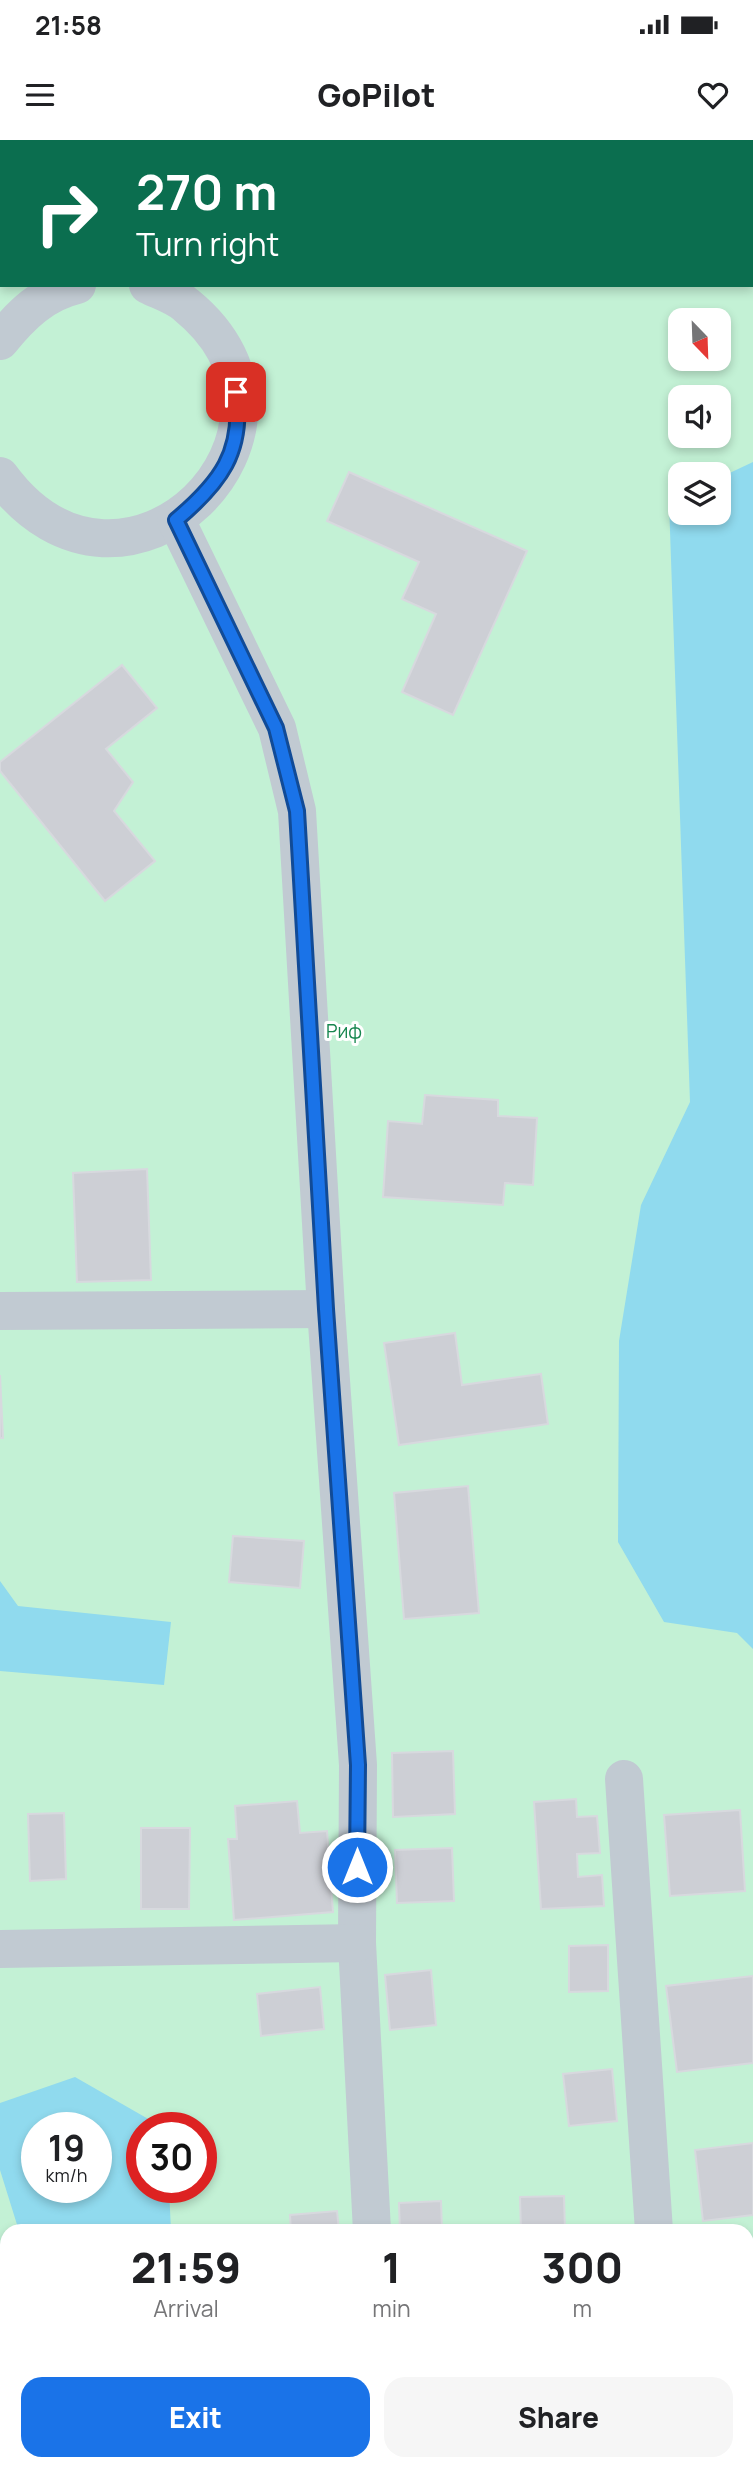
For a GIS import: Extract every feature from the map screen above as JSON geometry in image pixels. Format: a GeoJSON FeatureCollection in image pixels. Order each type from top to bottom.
{"type":"FeatureCollection","features":[{"type":"Feature","properties":{"kind":"street"},"geometry":{"type":"LineString","coordinates":[[0,341],[25,311],[69,287]]}},
{"type":"Feature","properties":{"kind":"street"},"geometry":{"type":"LineString","coordinates":[[0,476],[19,501],[54,526],[94,537],[136,536],[176,520],[209,492],[231,455],[239,413],[234,371],[215,333],[184,303],[152,287]]}},
{"type":"Feature","properties":{"kind":"street"},"geometry":{"type":"LineString","coordinates":[[176,520],[276,728],[297,811],[326,1309],[358,1765],[356,1943],[372,2224]]}},
{"type":"Feature","properties":{"kind":"street"},"geometry":{"type":"LineString","coordinates":[[0,1311],[326,1309]]}},
{"type":"Feature","properties":{"kind":"street"},"geometry":{"type":"LineString","coordinates":[[624,1779],[654,2224]]}},
{"type":"Feature","properties":{"kind":"street"},"geometry":{"type":"LineString","coordinates":[[0,1949],[356,1943]]}},
{"type":"Feature","properties":{"kind":"green space","name":"Риф"},"geometry":{"type":"Polygon","coordinates":[[[0,287],[753,287],[753,2224],[0,2224],[0,287]]]}},
{"type":"Feature","properties":{"kind":"water"},"geometry":{"type":"Polygon","coordinates":[[[753,462],[753,1649],[737,1633],[664,1622],[618,1542],[619,1341],[641,1205],[690,1102],[670,525],[731,525],[731,472],[753,462]]]}},
{"type":"Feature","properties":{"kind":"water"},"geometry":{"type":"Polygon","coordinates":[[[0,1581],[18,1606],[171,1622],[164,1685],[0,1671],[0,1581]]]}},
{"type":"Feature","properties":{"kind":"water"},"geometry":{"type":"Polygon","coordinates":[[[75,2077],[136,2112],[126,2112],[126,2203],[170,2203],[171,2224],[17,2224],[0,2170],[0,2103],[75,2077]]]}},
{"type":"Feature","properties":{"kind":"building"},"geometry":{"type":"Polygon","coordinates":[[[349,472],[527,551],[453,715],[402,692],[436,614],[402,599],[419,562],[327,521],[349,472]]]}},
{"type":"Feature","properties":{"kind":"building"},"geometry":{"type":"Polygon","coordinates":[[[122,665],[157,708],[106,749],[133,782],[114,811],[155,861],[105,901],[0,771],[0,762],[122,665]]]}},
{"type":"Feature","properties":{"kind":"building"},"geometry":{"type":"Polygon","coordinates":[[[425,1095],[498,1100],[498,1116],[537,1118],[533,1185],[505,1183],[503,1205],[383,1197],[388,1121],[422,1124],[425,1095]]]}},
{"type":"Feature","properties":{"kind":"building"},"geometry":{"type":"Polygon","coordinates":[[[147,1169],[151,1280],[77,1282],[73,1173],[147,1169]]]}},
{"type":"Feature","properties":{"kind":"building"},"geometry":{"type":"Polygon","coordinates":[[[455,1333],[462,1385],[541,1374],[548,1424],[399,1445],[384,1343],[455,1333]]]}},
{"type":"Feature","properties":{"kind":"building"},"geometry":{"type":"Polygon","coordinates":[[[0,1375],[3,1438],[0,1438],[0,1375]]]}},
{"type":"Feature","properties":{"kind":"building"},"geometry":{"type":"Polygon","coordinates":[[[468,1486],[479,1613],[404,1619],[394,1493],[468,1486]]]}},
{"type":"Feature","properties":{"kind":"building"},"geometry":{"type":"Polygon","coordinates":[[[233,1536],[304,1541],[300,1588],[229,1582],[233,1536]]]}},
{"type":"Feature","properties":{"kind":"building"},"geometry":{"type":"Polygon","coordinates":[[[453,1751],[455,1814],[393,1817],[392,1753],[453,1751]]]}},
{"type":"Feature","properties":{"kind":"building"},"geometry":{"type":"Polygon","coordinates":[[[576,1799],[577,1817],[597,1816],[600,1853],[577,1854],[578,1877],[602,1875],[604,1906],[541,1909],[534,1802],[576,1799]]]}},
{"type":"Feature","properties":{"kind":"building"},"geometry":{"type":"Polygon","coordinates":[[[297,1801],[300,1833],[327,1831],[333,1912],[234,1920],[228,1839],[237,1839],[235,1806],[297,1801]]]}},
{"type":"Feature","properties":{"kind":"building"},"geometry":{"type":"Polygon","coordinates":[[[740,1810],[745,1891],[670,1896],[664,1815],[740,1810]]]}},
{"type":"Feature","properties":{"kind":"building"},"geometry":{"type":"Polygon","coordinates":[[[64,1813],[66,1879],[30,1881],[28,1814],[64,1813]]]}},
{"type":"Feature","properties":{"kind":"building"},"geometry":{"type":"Polygon","coordinates":[[[141,1828],[190,1828],[189,1909],[141,1909],[141,1828]]]}},
{"type":"Feature","properties":{"kind":"building"},"geometry":{"type":"Polygon","coordinates":[[[452,1848],[454,1901],[397,1903],[395,1850],[452,1848]]]}},
{"type":"Feature","properties":{"kind":"building"},"geometry":{"type":"Polygon","coordinates":[[[608,1945],[608,1991],[569,1992],[569,1946],[608,1945]]]}},
{"type":"Feature","properties":{"kind":"building"},"geometry":{"type":"Polygon","coordinates":[[[431,1970],[436,2025],[390,2030],[385,1975],[431,1970]]]}},
{"type":"Feature","properties":{"kind":"building"},"geometry":{"type":"Polygon","coordinates":[[[753,1976],[753,2063],[677,2072],[666,1986],[753,1976]]]}},
{"type":"Feature","properties":{"kind":"building"},"geometry":{"type":"Polygon","coordinates":[[[320,1987],[324,2029],[261,2036],[257,1994],[320,1987]]]}},
{"type":"Feature","properties":{"kind":"building"},"geometry":{"type":"Polygon","coordinates":[[[612,2069],[617,2121],[569,2126],[563,2074],[612,2069]]]}},
{"type":"Feature","properties":{"kind":"building"},"geometry":{"type":"Polygon","coordinates":[[[753,2143],[753,2215],[703,2221],[695,2150],[753,2143]]]}},
{"type":"Feature","properties":{"kind":"building"},"geometry":{"type":"Polygon","coordinates":[[[564,2196],[565,2224],[521,2224],[520,2197],[564,2196]]]}},
{"type":"Feature","properties":{"kind":"building"},"geometry":{"type":"Polygon","coordinates":[[[441,2201],[442,2224],[400,2224],[399,2203],[441,2201]]]}},
{"type":"Feature","properties":{"kind":"building"},"geometry":{"type":"Polygon","coordinates":[[[337,2211],[338,2224],[291,2224],[290,2215],[337,2211]]]}},
{"type":"Feature","properties":{"kind":"route"},"geometry":{"type":"LineString","coordinates":[[236,392],[239,413],[231,455],[209,492],[176,520],[276,728],[297,811],[326,1309],[358,1765],[357,1867]]}}]}
